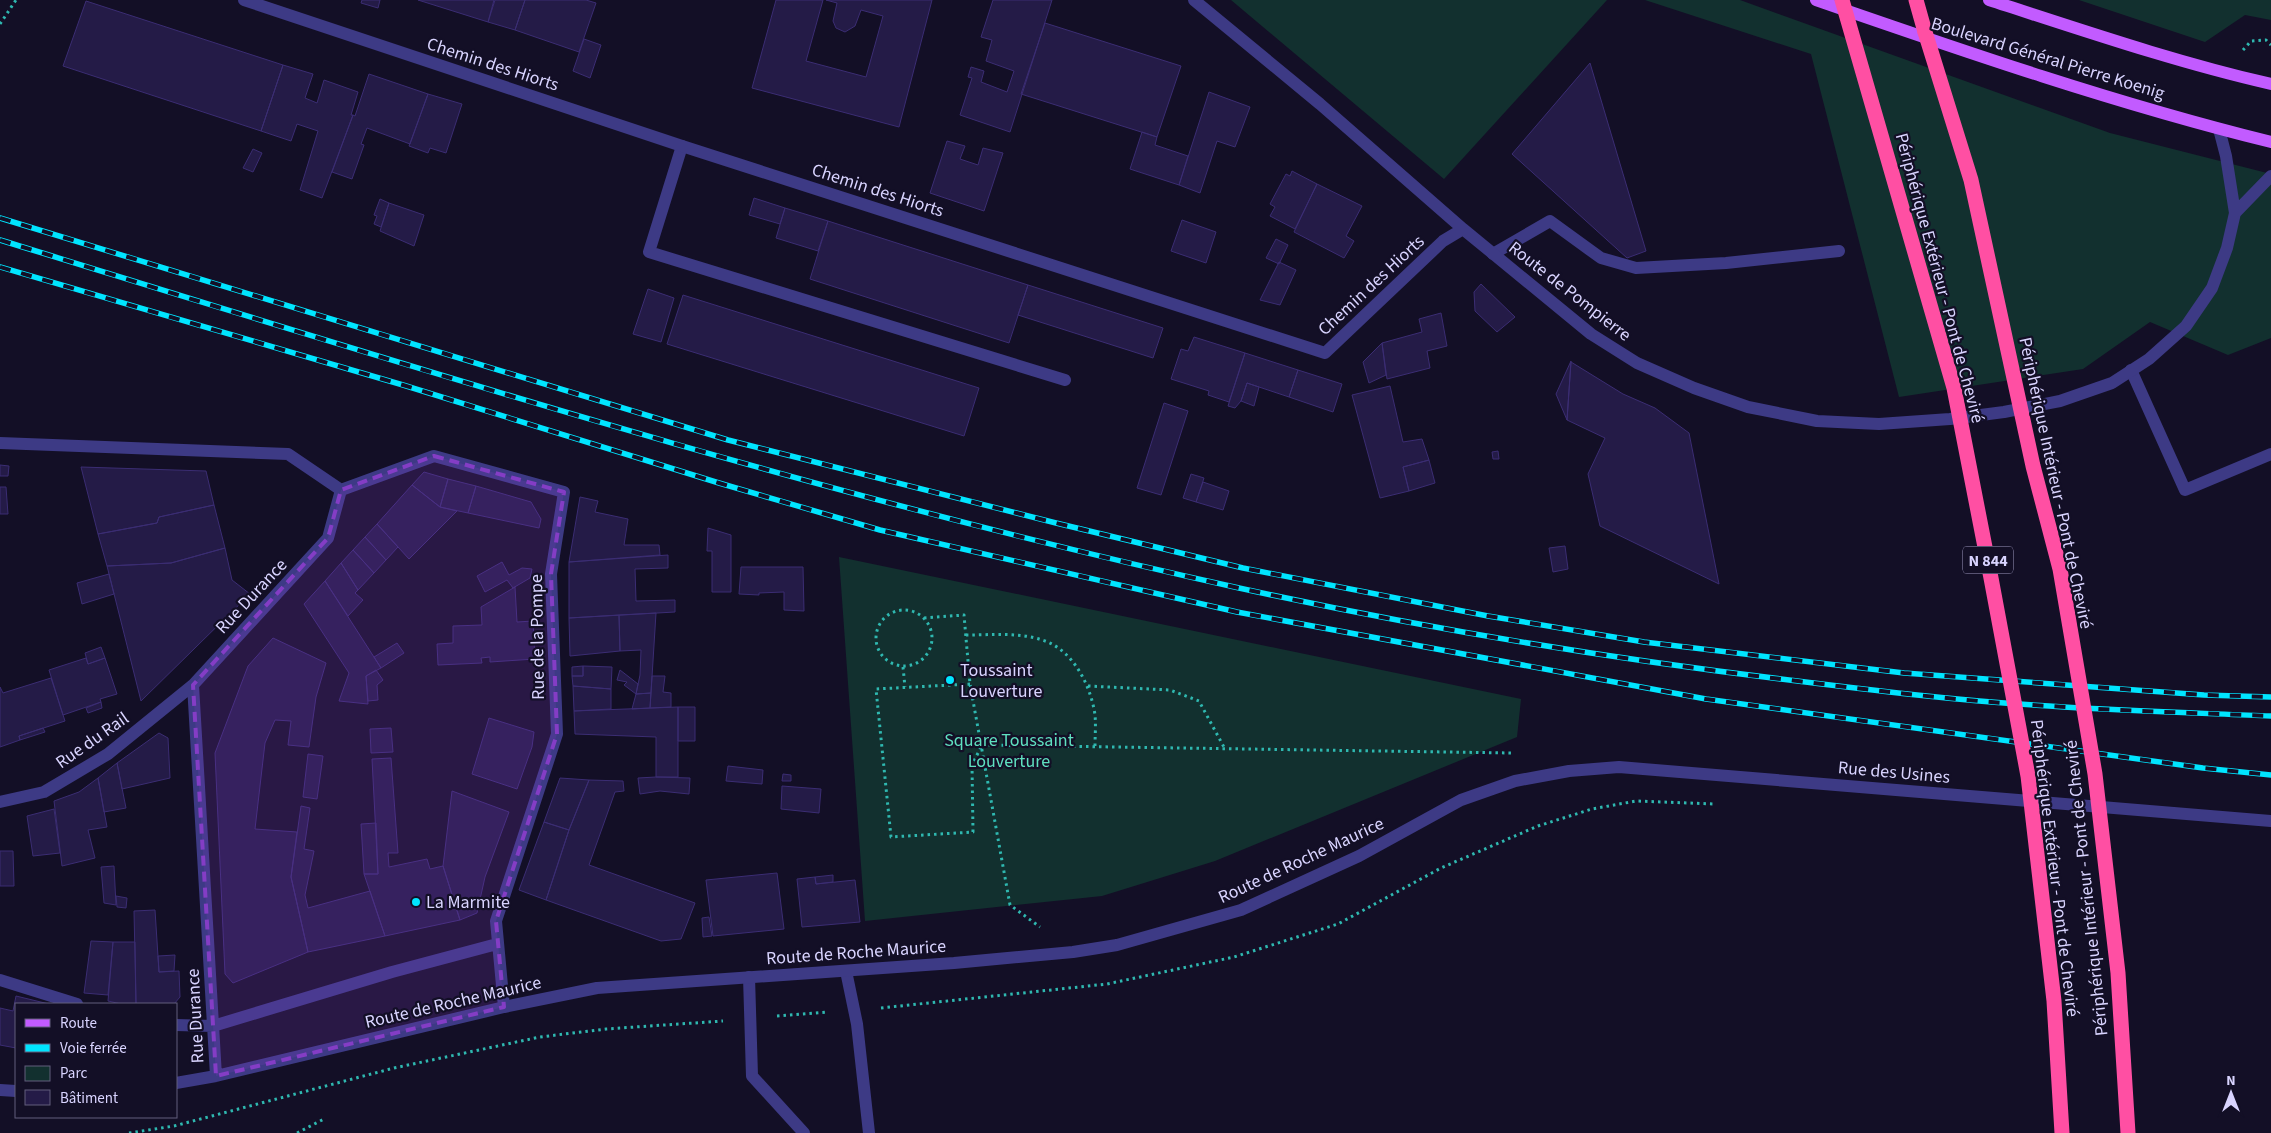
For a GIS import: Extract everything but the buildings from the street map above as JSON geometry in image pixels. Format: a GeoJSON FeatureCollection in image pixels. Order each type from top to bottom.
{"type":"FeatureCollection","features":[{"type":"Feature","properties":{"kind":"highway","name":"Périphérique Extérieur - Pont de Cheviré"},"geometry":{"type":"LineString","coordinates":[[1842,0],[1954,388],[1982,531],[2028,776],[2054,1001],[2062,1133]]}},
{"type":"Feature","properties":{"kind":"highway","name":"Périphérique Intérieur - Pont de Cheviré"},"geometry":{"type":"LineString","coordinates":[[1916,0],[1971,180],[2033,466],[2060,569],[2096,784],[2118,973],[2128,1133]]}},
{"type":"Feature","properties":{"kind":"main road","name":"Boulevard Général Pierre Koenig"},"geometry":{"type":"LineString","coordinates":[[1816,0],[1968,52],[2219,129],[2271,142]]}},
{"type":"Feature","properties":{"kind":"main road","name":"Boulevard Général Pierre Koenig"},"geometry":{"type":"LineString","coordinates":[[1989,0],[2120,42],[2232,75],[2271,84]]}},
{"type":"Feature","properties":{"kind":"street","name":"Chemin des Hiorts"},"geometry":{"type":"LineString","coordinates":[[244,0],[682,146],[1325,353],[1443,241],[1463,229]]}},
{"type":"Feature","properties":{"kind":"street","name":"Route de Pompierre"},"geometry":{"type":"LineString","coordinates":[[1194,0],[1320,104],[1463,229],[1591,334],[1637,363],[1694,388],[1748,407],[1817,420],[1879,424],[1950,419],[2004,412],[2060,401],[2112,382],[2149,359],[2186,326],[2212,288],[2227,248],[2236,213],[2226,156],[2219,129]]}},
{"type":"Feature","properties":{"kind":"street"},"geometry":{"type":"LineString","coordinates":[[682,146],[650,252],[1065,380]]}},
{"type":"Feature","properties":{"kind":"street","name":"Route de Pompierre"},"geometry":{"type":"LineString","coordinates":[[2236,213],[2271,176]]}},
{"type":"Feature","properties":{"kind":"street"},"geometry":{"type":"LineString","coordinates":[[1493,254],[1550,221],[1601,258],[1636,268],[1726,263],[1839,251]]}},
{"type":"Feature","properties":{"kind":"street"},"geometry":{"type":"LineString","coordinates":[[2131,370],[2185,490],[2271,454]]}},
{"type":"Feature","properties":{"kind":"street"},"geometry":{"type":"LineString","coordinates":[[0,443],[288,454],[341,490]]}},
{"type":"Feature","properties":{"kind":"street","name":"Rue de la Pompe"},"geometry":{"type":"LineString","coordinates":[[341,490],[434,456],[564,492],[551,574],[557,734],[496,921],[504,1006]]}},
{"type":"Feature","properties":{"kind":"street","name":"Rue Durance"},"geometry":{"type":"LineString","coordinates":[[216,1076],[193,685],[328,538],[341,490]]}},
{"type":"Feature","properties":{"kind":"street","name":"Rue du Rail"},"geometry":{"type":"LineString","coordinates":[[0,802],[44,792],[108,754],[193,685]]}},
{"type":"Feature","properties":{"kind":"street","name":"Rue des Usines"},"geometry":{"type":"LineString","coordinates":[[1515,781],[1569,771],[1619,767],[2271,821]]}},
{"type":"Feature","properties":{"kind":"street","name":"Route de Roche Maurice"},"geometry":{"type":"LineString","coordinates":[[178,1084],[504,1006],[597,988],[846,971],[1074,952],[1117,945],[1241,910],[1359,856],[1461,800],[1515,781]]}},
{"type":"Feature","properties":{"kind":"street"},"geometry":{"type":"LineString","coordinates":[[178,1025],[213,1026],[392,972],[498,944]]}},
{"type":"Feature","properties":{"kind":"street"},"geometry":{"type":"LineString","coordinates":[[846,971],[857,1024],[869,1133]]}},
{"type":"Feature","properties":{"kind":"street"},"geometry":{"type":"LineString","coordinates":[[749,977],[752,1076],[804,1133]]}},
{"type":"Feature","properties":{"kind":"street"},"geometry":{"type":"LineString","coordinates":[[0,980],[74,1003]]}},
{"type":"Feature","properties":{"kind":"street"},"geometry":{"type":"LineString","coordinates":[[0,1090],[15,1091]]}},
{"type":"Feature","properties":{"kind":"path"},"geometry":{"type":"LineString","coordinates":[[0,24],[16,0]]}},
{"type":"Feature","properties":{"kind":"path"},"geometry":{"type":"LineString","coordinates":[[897,610],[915,612],[924,618],[930,625],[933,635],[932,644],[922,661],[903,667],[894,665],[880,654],[876,646],[877,628],[889,614],[897,610]]}},
{"type":"Feature","properties":{"kind":"path"},"geometry":{"type":"LineString","coordinates":[[924,618],[964,615],[970,684],[1010,905],[1074,952]]}},
{"type":"Feature","properties":{"kind":"path"},"geometry":{"type":"LineString","coordinates":[[966,635],[1016,635],[1043,640],[1063,652],[1077,667],[1088,686],[1095,715],[1095,746]]}},
{"type":"Feature","properties":{"kind":"path"},"geometry":{"type":"LineString","coordinates":[[903,667],[905,687]]}},
{"type":"Feature","properties":{"kind":"path"},"geometry":{"type":"LineString","coordinates":[[970,684],[876,688],[891,837],[973,832],[972,765],[982,745]]}},
{"type":"Feature","properties":{"kind":"path"},"geometry":{"type":"LineString","coordinates":[[1088,686],[1170,690],[1199,701],[1226,749]]}},
{"type":"Feature","properties":{"kind":"path"},"geometry":{"type":"LineString","coordinates":[[982,745],[1519,753]]}},
{"type":"Feature","properties":{"kind":"path"},"geometry":{"type":"LineString","coordinates":[[1338,924],[1441,868],[1538,826],[1592,809],[1636,801],[1722,804]]}},
{"type":"Feature","properties":{"kind":"path"},"geometry":{"type":"LineString","coordinates":[[297,1133],[324,1119]]}},
{"type":"Feature","properties":{"kind":"highlighted area"},"geometry":{"type":"Polygon","coordinates":[[[434,456],[564,492],[551,574],[557,734],[496,921],[504,1007],[216,1076],[193,685],[328,538],[341,490],[434,456]]]}},
{"type":"Feature","properties":{"kind":"green space"},"geometry":{"type":"Polygon","coordinates":[[[1231,0],[1607,0],[1444,179],[1231,0]]]}},
{"type":"Feature","properties":{"kind":"green space"},"geometry":{"type":"Polygon","coordinates":[[[1645,0],[1740,0],[2110,133],[2271,174],[2271,338],[2228,355],[2150,322],[2083,369],[1899,397],[1811,54],[1645,0]]]}},
{"type":"Feature","properties":{"kind":"green space"},"geometry":{"type":"Polygon","coordinates":[[[2079,0],[2271,0],[2271,20],[2245,15],[2205,42],[2079,0]]]}},
{"type":"Feature","properties":{"kind":"green space","name":"Square Toussaint Louverture"},"geometry":{"type":"Polygon","coordinates":[[[839,557],[1521,699],[1517,737],[1215,861],[1102,896],[865,921],[839,557]]]}},
{"type":"Feature","properties":{"kind":"railway"},"geometry":{"type":"LineString","coordinates":[[0,218],[728,440],[1243,568],[1488,616],[1644,642],[1904,673],[2204,695],[2271,697]]}},
{"type":"Feature","properties":{"kind":"railway"},"geometry":{"type":"LineString","coordinates":[[0,240],[461,381],[771,471],[926,513],[1082,552],[1239,588],[1374,616],[1509,640],[1645,661],[1848,687],[2015,704],[2132,711],[2271,716]]}},
{"type":"Feature","properties":{"kind":"railway"},"geometry":{"type":"LineString","coordinates":[[0,267],[403,385],[719,483],[880,530],[1237,612],[1706,699],[2203,768],[2271,775]]}},
{"type":"Feature","properties":{"kind":"place","name":"Toussaint Louverture"},"geometry":{"type":"Point","coordinates":[950,680]}},
{"type":"Feature","properties":{"kind":"place","name":"La Marmite"},"geometry":{"type":"Point","coordinates":[416,902]}}]}
